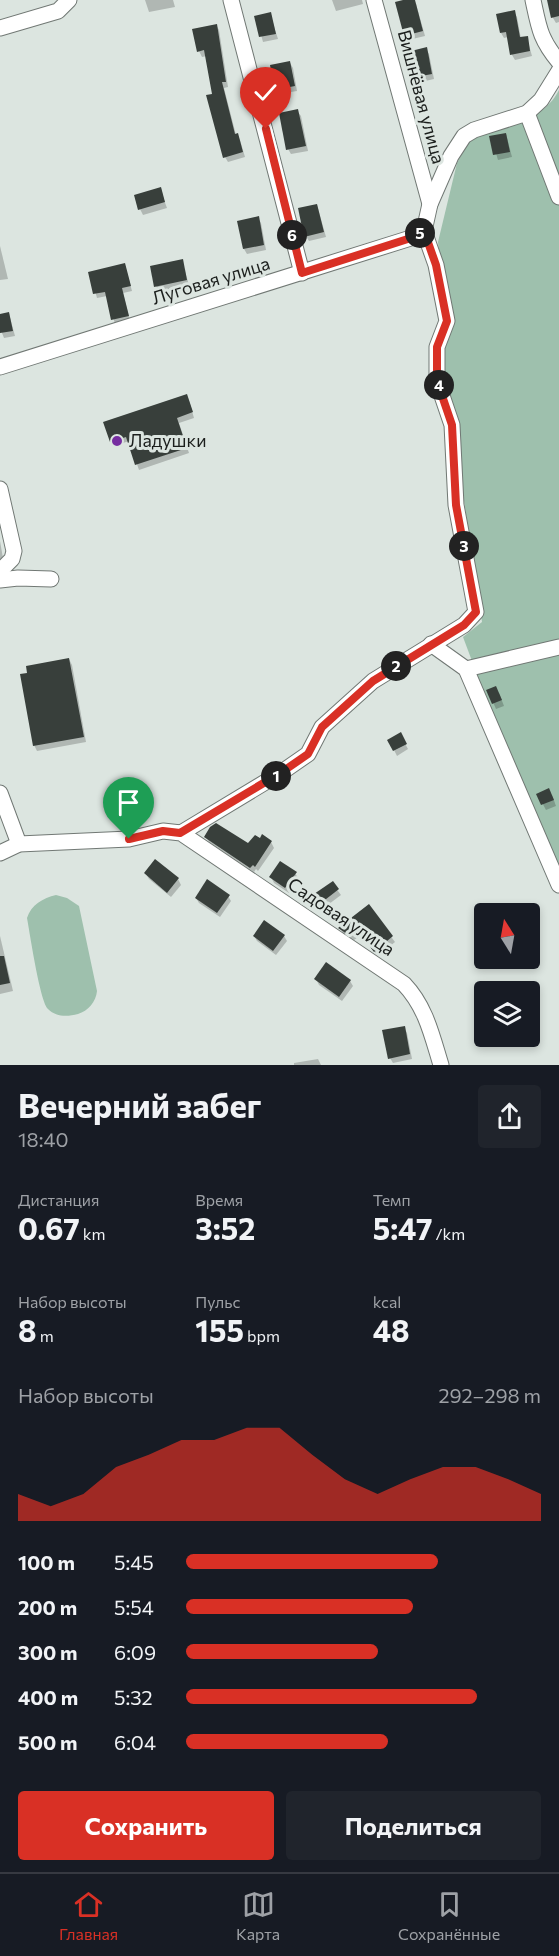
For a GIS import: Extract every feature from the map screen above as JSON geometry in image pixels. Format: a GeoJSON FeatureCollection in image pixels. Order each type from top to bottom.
{"type":"FeatureCollection","features":[{"type":"Feature","properties":{"kind":"street"},"geometry":{"type":"LineString","coordinates":[[0,28],[58,11],[69,0]]}},
{"type":"Feature","properties":{"kind":"street"},"geometry":{"type":"LineString","coordinates":[[231,0],[302,273]]}},
{"type":"Feature","properties":{"kind":"street","name":"Вишнёвая улица"},"geometry":{"type":"LineString","coordinates":[[374,0],[430,204]]}},
{"type":"Feature","properties":{"kind":"street"},"geometry":{"type":"LineString","coordinates":[[533,0],[541,35],[546,46],[559,62]]}},
{"type":"Feature","properties":{"kind":"street"},"geometry":{"type":"LineString","coordinates":[[0,853],[19,844],[129,839],[163,831],[180,833],[308,754],[322,727],[373,681],[464,625],[476,612],[456,505],[452,425],[437,381],[437,347],[447,321],[436,265],[424,231],[430,204],[451,156],[464,136],[474,130],[527,113],[541,100],[559,71]]}},
{"type":"Feature","properties":{"kind":"street"},"geometry":{"type":"LineString","coordinates":[[527,113],[559,197]]}},
{"type":"Feature","properties":{"kind":"street","name":"Луговая улица"},"geometry":{"type":"LineString","coordinates":[[0,367],[302,273],[414,237],[424,231]]}},
{"type":"Feature","properties":{"kind":"street"},"geometry":{"type":"LineString","coordinates":[[0,489],[14,551],[12,559],[0,571]]}},
{"type":"Feature","properties":{"kind":"street"},"geometry":{"type":"LineString","coordinates":[[0,580],[51,579]]}},
{"type":"Feature","properties":{"kind":"street"},"geometry":{"type":"LineString","coordinates":[[431,644],[466,669],[559,885]]}},
{"type":"Feature","properties":{"kind":"street"},"geometry":{"type":"LineString","coordinates":[[466,669],[559,647]]}},
{"type":"Feature","properties":{"kind":"street"},"geometry":{"type":"LineString","coordinates":[[0,793],[19,844]]}},
{"type":"Feature","properties":{"kind":"street","name":"Садовая улица"},"geometry":{"type":"LineString","coordinates":[[180,833],[404,984],[420,1004],[441,1065]]}},
{"type":"Feature","properties":{"kind":"green space"},"geometry":{"type":"Polygon","coordinates":[[[559,90],[559,871],[484,693],[463,637],[482,622],[459,467],[441,376],[443,353],[453,327],[440,265],[438,242],[457,163],[470,139],[507,128],[532,117],[552,101],[559,90]]]}},
{"type":"Feature","properties":{"kind":"green space"},"geometry":{"type":"Polygon","coordinates":[[[56,895],[67,898],[79,906],[97,991],[95,999],[88,1008],[82,1013],[70,1016],[55,1014],[48,1009],[45,1003],[27,918],[31,909],[38,903],[56,895]]]}},
{"type":"Feature","properties":{"kind":"building"},"geometry":{"type":"Polygon","coordinates":[[[415,0],[423,31],[404,36],[395,2],[415,0]]]}},
{"type":"Feature","properties":{"kind":"building"},"geometry":{"type":"Polygon","coordinates":[[[547,0],[559,0],[559,16],[551,18],[547,0]]]}},
{"type":"Feature","properties":{"kind":"building"},"geometry":{"type":"Polygon","coordinates":[[[515,10],[520,37],[528,36],[530,51],[510,55],[506,32],[500,33],[496,14],[515,10]]]}},
{"type":"Feature","properties":{"kind":"building"},"geometry":{"type":"Polygon","coordinates":[[[271,12],[276,34],[259,37],[254,16],[271,12]]]}},
{"type":"Feature","properties":{"kind":"building"},"geometry":{"type":"Polygon","coordinates":[[[217,24],[226,82],[222,82],[235,134],[238,133],[243,152],[223,158],[206,95],[212,94],[204,50],[197,52],[192,29],[217,24]]]}},
{"type":"Feature","properties":{"kind":"building"},"geometry":{"type":"Polygon","coordinates":[[[427,47],[432,74],[416,77],[411,51],[427,47]]]}},
{"type":"Feature","properties":{"kind":"building"},"geometry":{"type":"Polygon","coordinates":[[[290,61],[295,86],[274,90],[270,65],[290,61]]]}},
{"type":"Feature","properties":{"kind":"building"},"geometry":{"type":"Polygon","coordinates":[[[298,109],[306,146],[286,150],[279,113],[298,109]]]}},
{"type":"Feature","properties":{"kind":"building"},"geometry":{"type":"Polygon","coordinates":[[[506,133],[510,152],[493,155],[489,136],[506,133]]]}},
{"type":"Feature","properties":{"kind":"building"},"geometry":{"type":"Polygon","coordinates":[[[161,187],[165,202],[138,210],[134,195],[161,187]]]}},
{"type":"Feature","properties":{"kind":"building"},"geometry":{"type":"Polygon","coordinates":[[[317,204],[324,232],[304,237],[298,208],[317,204]]]}},
{"type":"Feature","properties":{"kind":"building"},"geometry":{"type":"Polygon","coordinates":[[[259,216],[264,245],[243,249],[237,221],[259,216]]]}},
{"type":"Feature","properties":{"kind":"building"},"geometry":{"type":"Polygon","coordinates":[[[183,259],[187,280],[154,287],[150,266],[183,259]]]}},
{"type":"Feature","properties":{"kind":"building"},"geometry":{"type":"Polygon","coordinates":[[[125,263],[131,286],[122,288],[129,316],[111,320],[105,292],[93,294],[88,272],[125,263]]]}},
{"type":"Feature","properties":{"kind":"building"},"geometry":{"type":"Polygon","coordinates":[[[9,312],[13,331],[0,333],[0,314],[9,312]]]}},
{"type":"Feature","properties":{"kind":"building"},"geometry":{"type":"Polygon","coordinates":[[[187,394],[193,412],[177,418],[187,448],[135,465],[126,437],[110,442],[103,422],[187,394]]]}},
{"type":"Feature","properties":{"kind":"building"},"geometry":{"type":"Polygon","coordinates":[[[69,658],[84,737],[33,746],[20,674],[27,673],[26,666],[69,658]]]}},
{"type":"Feature","properties":{"kind":"building"},"geometry":{"type":"Polygon","coordinates":[[[496,686],[502,700],[492,704],[486,690],[496,686]]]}},
{"type":"Feature","properties":{"kind":"building"},"geometry":{"type":"Polygon","coordinates":[[[401,732],[407,744],[393,751],[387,740],[401,732]]]}},
{"type":"Feature","properties":{"kind":"building"},"geometry":{"type":"Polygon","coordinates":[[[549,788],[554,800],[541,805],[536,794],[549,788]]]}},
{"type":"Feature","properties":{"kind":"building"},"geometry":{"type":"Polygon","coordinates":[[[216,823],[248,843],[255,835],[260,838],[262,834],[272,841],[255,867],[253,865],[250,868],[204,837],[210,827],[216,823]]]}},
{"type":"Feature","properties":{"kind":"building"},"geometry":{"type":"Polygon","coordinates":[[[155,859],[179,878],[167,893],[144,873],[155,859]]]}},
{"type":"Feature","properties":{"kind":"building"},"geometry":{"type":"Polygon","coordinates":[[[280,861],[297,872],[285,888],[269,877],[280,861]]]}},
{"type":"Feature","properties":{"kind":"building"},"geometry":{"type":"Polygon","coordinates":[[[207,879],[230,895],[217,913],[195,898],[207,879]]]}},
{"type":"Feature","properties":{"kind":"building"},"geometry":{"type":"Polygon","coordinates":[[[333,881],[339,889],[321,903],[314,894],[333,881]]]}},
{"type":"Feature","properties":{"kind":"building"},"geometry":{"type":"Polygon","coordinates":[[[369,904],[393,936],[374,952],[357,930],[350,936],[338,928],[369,904]]]}},
{"type":"Feature","properties":{"kind":"building"},"geometry":{"type":"Polygon","coordinates":[[[264,920],[285,935],[273,951],[253,936],[264,920]]]}},
{"type":"Feature","properties":{"kind":"building"},"geometry":{"type":"Polygon","coordinates":[[[0,956],[4,956],[10,983],[0,985],[0,956]]]}},
{"type":"Feature","properties":{"kind":"building"},"geometry":{"type":"Polygon","coordinates":[[[326,962],[351,980],[339,997],[314,979],[326,962]]]}},
{"type":"Feature","properties":{"kind":"building"},"geometry":{"type":"Polygon","coordinates":[[[405,1026],[410,1054],[388,1059],[382,1030],[405,1026]]]}},
{"type":"Feature","properties":{"kind":"place","name":"Ладушки"},"geometry":{"type":"Point","coordinates":[117,441]}},
{"type":"Feature","properties":{"kind":"route"},"geometry":{"type":"LineString","coordinates":[[129,839],[163,831],[180,833],[282,772],[308,754],[322,727],[373,681],[464,625],[476,612],[456,505],[452,425],[437,381],[437,347],[447,321],[436,265],[424,231],[414,237],[302,273],[266,129]]}}]}
